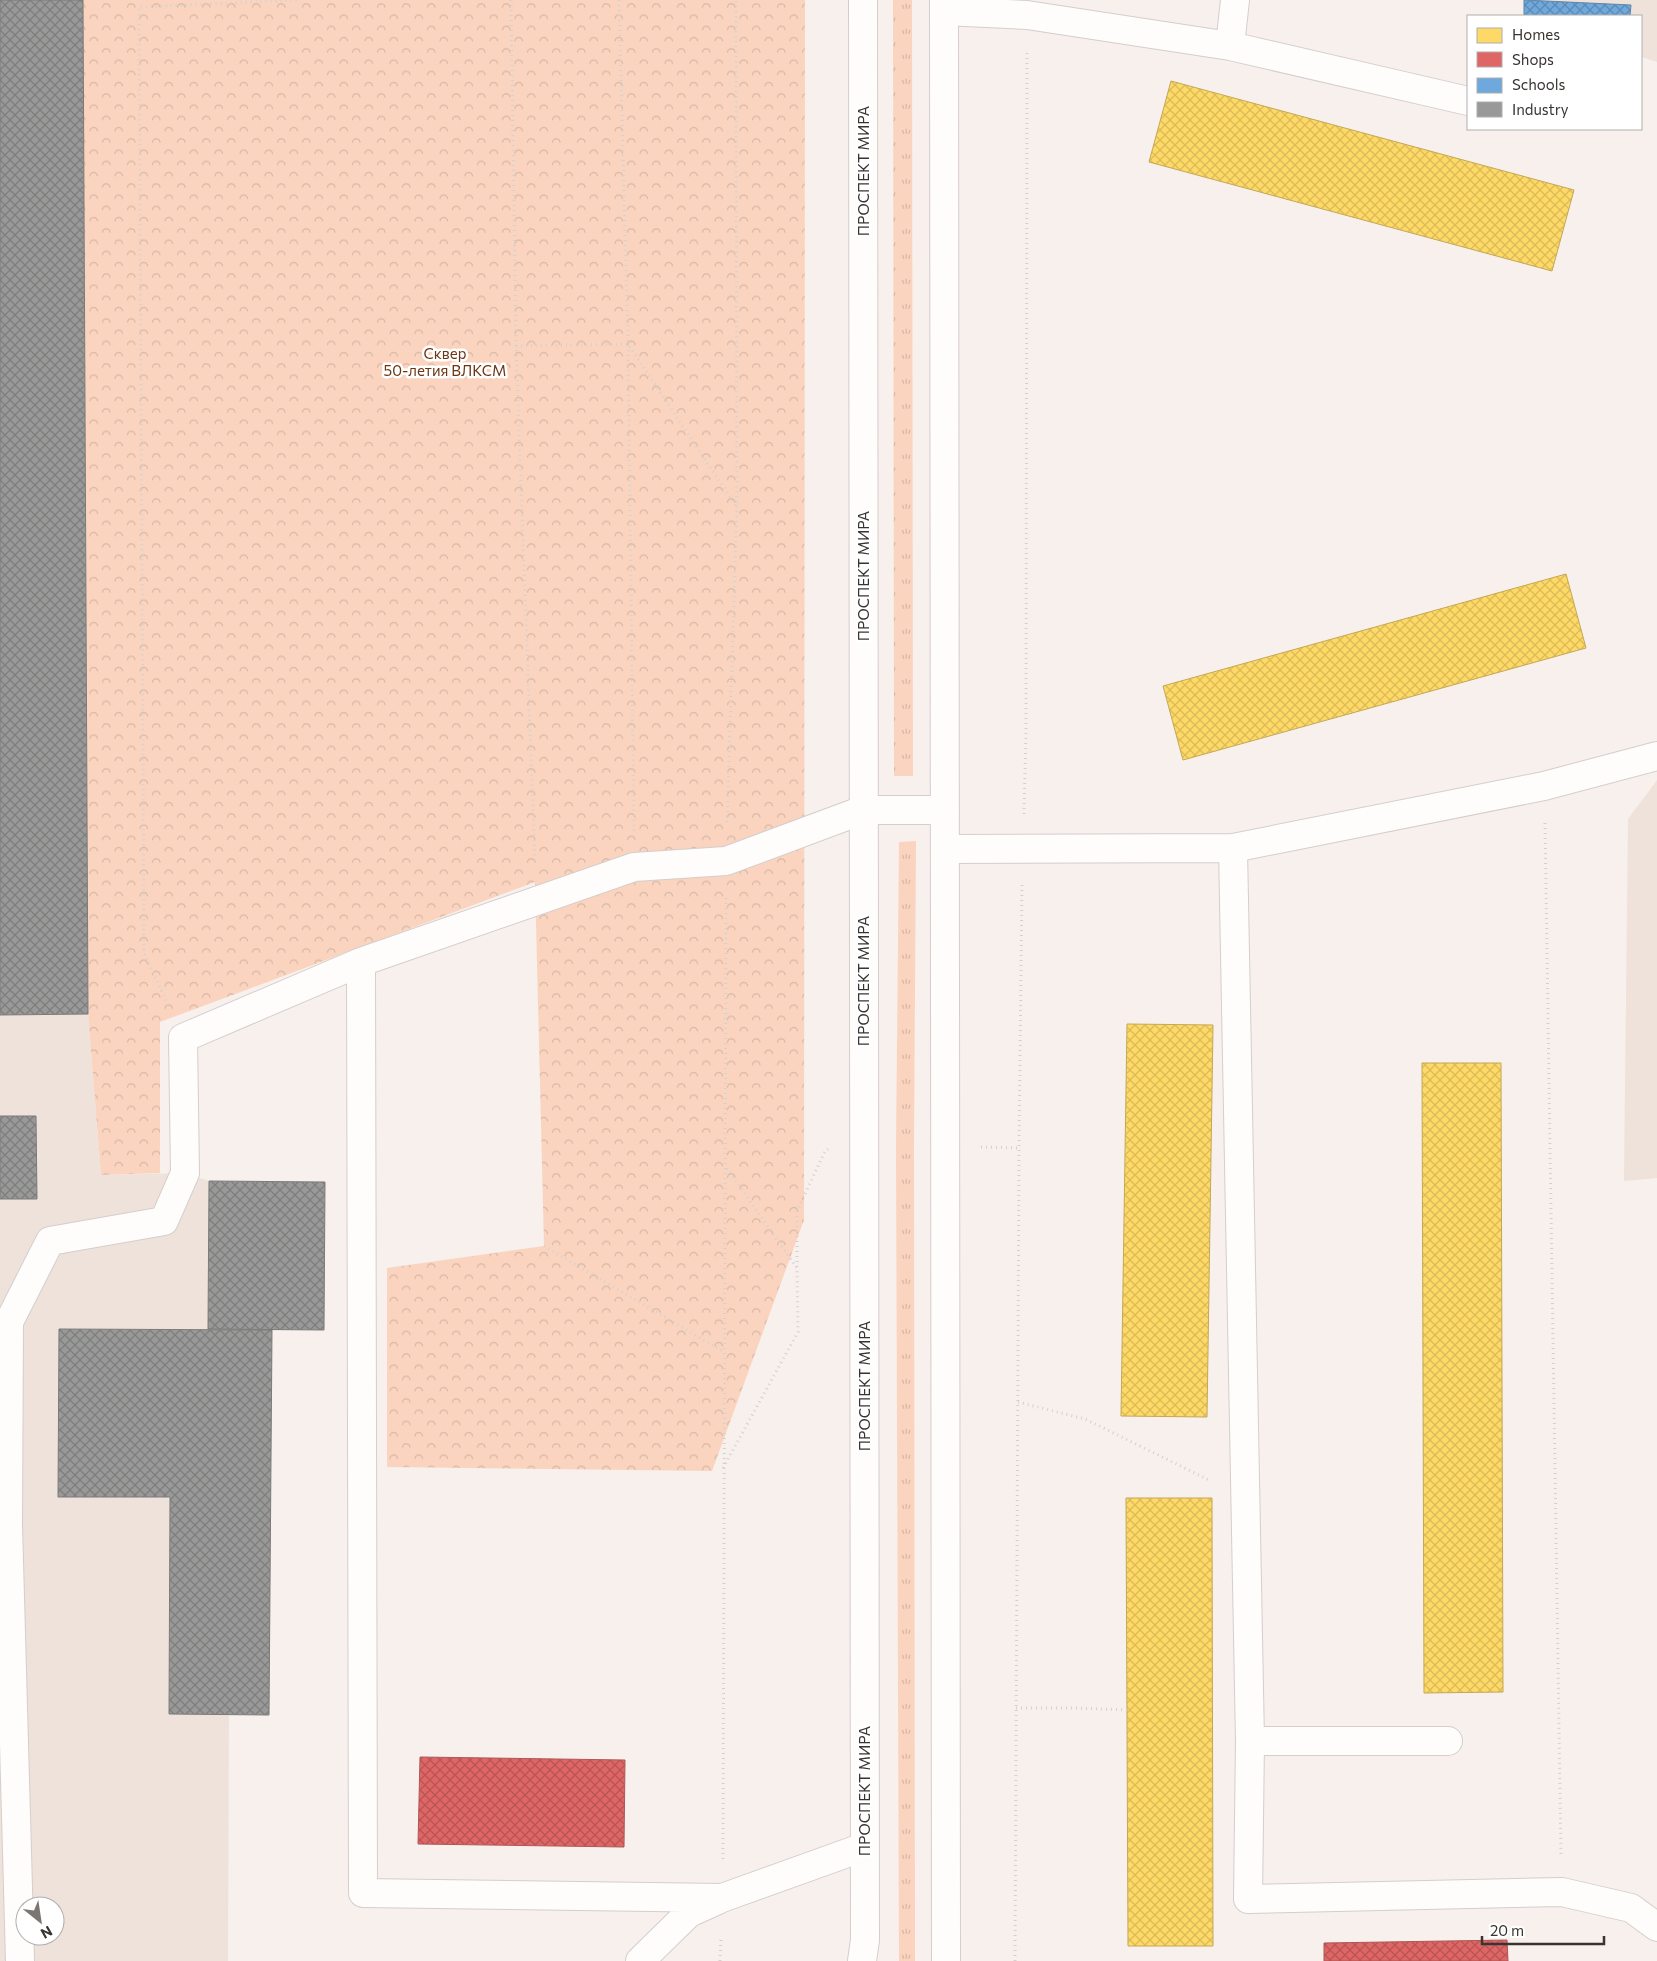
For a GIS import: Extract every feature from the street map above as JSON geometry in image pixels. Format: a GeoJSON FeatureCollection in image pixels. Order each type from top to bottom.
{"type":"FeatureCollection","features":[{"type":"Feature","properties":{"kind":"main road","name":"ПРОСПЕКТ МИРА"},"geometry":{"type":"LineString","coordinates":[[862,1961],[865,1940],[863,0]]}},
{"type":"Feature","properties":{"kind":"main road"},"geometry":{"type":"LineString","coordinates":[[1230,46],[1235,0]]}},
{"type":"Feature","properties":{"kind":"main road"},"geometry":{"type":"LineString","coordinates":[[946,1961],[944,6],[1027,15],[1230,46],[1467,101]]}},
{"type":"Feature","properties":{"kind":"main road"},"geometry":{"type":"LineString","coordinates":[[945,849],[1233,848],[1544,786],[1657,756]]}},
{"type":"Feature","properties":{"kind":"main road"},"geometry":{"type":"LineString","coordinates":[[20,1961],[4,1525],[9,1322],[50,1241],[164,1221],[185,1173],[183,1038],[362,962],[634,868],[726,861],[863,810],[945,810]]}},
{"type":"Feature","properties":{"kind":"main road"},"geometry":{"type":"LineString","coordinates":[[1233,848],[1250,1741],[1248,1899],[1562,1892],[1631,1908],[1657,1927]]}},
{"type":"Feature","properties":{"kind":"main road"},"geometry":{"type":"LineString","coordinates":[[362,962],[363,1893],[722,1898]]}},
{"type":"Feature","properties":{"kind":"main road"},"geometry":{"type":"LineString","coordinates":[[1250,1741],[1448,1741]]}},
{"type":"Feature","properties":{"kind":"main road"},"geometry":{"type":"LineString","coordinates":[[640,1961],[689,1913],[722,1898],[864,1847]]}},
{"type":"Feature","properties":{"kind":"path"},"geometry":{"type":"LineString","coordinates":[[183,1038],[144,953],[140,7],[299,0]]}},
{"type":"Feature","properties":{"kind":"path"},"geometry":{"type":"LineString","coordinates":[[511,0],[516,346],[535,872]]}},
{"type":"Feature","properties":{"kind":"path"},"geometry":{"type":"LineString","coordinates":[[619,0],[628,344],[634,868]]}},
{"type":"Feature","properties":{"kind":"path"},"geometry":{"type":"LineString","coordinates":[[727,826],[737,508],[736,0]]}},
{"type":"Feature","properties":{"kind":"path"},"geometry":{"type":"LineString","coordinates":[[1024,816],[1026,732],[1027,46]]}},
{"type":"Feature","properties":{"kind":"path"},"geometry":{"type":"LineString","coordinates":[[516,346],[628,344]]}},
{"type":"Feature","properties":{"kind":"path"},"geometry":{"type":"LineString","coordinates":[[628,344],[737,508]]}},
{"type":"Feature","properties":{"kind":"path"},"geometry":{"type":"LineString","coordinates":[[1544,786],[1562,1892]]}},
{"type":"Feature","properties":{"kind":"path"},"geometry":{"type":"LineString","coordinates":[[1015,1961],[1022,874]]}},
{"type":"Feature","properties":{"kind":"path"},"geometry":{"type":"LineString","coordinates":[[723,1868],[726,893]]}},
{"type":"Feature","properties":{"kind":"path"},"geometry":{"type":"LineString","coordinates":[[723,1469],[798,1332],[798,1210],[825,1150],[835,1147]]}},
{"type":"Feature","properties":{"kind":"path"},"geometry":{"type":"LineString","coordinates":[[980,1147],[1019,1148]]}},
{"type":"Feature","properties":{"kind":"path"},"geometry":{"type":"LineString","coordinates":[[725,1166],[797,1268]]}},
{"type":"Feature","properties":{"kind":"path"},"geometry":{"type":"LineString","coordinates":[[544,1246],[724,1352]]}},
{"type":"Feature","properties":{"kind":"path"},"geometry":{"type":"LineString","coordinates":[[1018,1402],[1085,1418],[1245,1499]]}},
{"type":"Feature","properties":{"kind":"path"},"geometry":{"type":"LineString","coordinates":[[1016,1708],[1128,1710]]}},
{"type":"Feature","properties":{"kind":"path"},"geometry":{"type":"LineString","coordinates":[[720,1961],[721,1932]]}},
{"type":"Feature","properties":{"kind":"shaded area"},"geometry":{"type":"Polygon","coordinates":[[[0,0],[83,0],[88,1014],[101,1175],[185,1173],[209,1181],[208,1329],[272,1330],[269,1715],[229,1715],[228,1961],[0,1961],[0,0]]]}},
{"type":"Feature","properties":{"kind":"shaded area"},"geometry":{"type":"Polygon","coordinates":[[[1524,0],[1657,0],[1657,62],[1642,57],[1642,15],[1524,15],[1524,0]]]}},
{"type":"Feature","properties":{"kind":"shaded area"},"geometry":{"type":"Polygon","coordinates":[[[1657,780],[1657,1178],[1624,1181],[1628,819],[1657,780]]]}},
{"type":"Feature","properties":{"kind":"green space","name":"Сквер 50-летия ВЛКСМ"},"geometry":{"type":"Polygon","coordinates":[[[83,0],[805,0],[804,1220],[712,1471],[387,1467],[387,1268],[544,1246],[535,882],[160,1022],[160,1173],[101,1175],[88,1014],[83,0]]]}},
{"type":"Feature","properties":{"kind":"green space"},"geometry":{"type":"Polygon","coordinates":[[[893,0],[912,0],[913,776],[894,776],[893,0]]]}},
{"type":"Feature","properties":{"kind":"green space"},"geometry":{"type":"Polygon","coordinates":[[[916,841],[914,1146],[915,1961],[899,1961],[896,1146],[899,842],[916,841]]]}},
{"type":"Feature","properties":{"kind":"building: Homes"},"geometry":{"type":"Polygon","coordinates":[[[1171,81],[1574,190],[1552,271],[1149,162],[1171,81]]]}},
{"type":"Feature","properties":{"kind":"building: Homes"},"geometry":{"type":"Polygon","coordinates":[[[1566,574],[1586,648],[1183,760],[1163,686],[1566,574]]]}},
{"type":"Feature","properties":{"kind":"building: Homes"},"geometry":{"type":"Polygon","coordinates":[[[1127,1024],[1213,1025],[1207,1417],[1121,1416],[1127,1024]]]}},
{"type":"Feature","properties":{"kind":"building: Homes"},"geometry":{"type":"Polygon","coordinates":[[[1422,1063],[1501,1063],[1503,1692],[1424,1693],[1422,1063]]]}},
{"type":"Feature","properties":{"kind":"building: Homes"},"geometry":{"type":"Polygon","coordinates":[[[1126,1498],[1212,1498],[1213,1946],[1128,1946],[1126,1498]]]}},
{"type":"Feature","properties":{"kind":"building: Shops"},"geometry":{"type":"Polygon","coordinates":[[[420,1757],[625,1760],[624,1847],[418,1844],[420,1757]]]}},
{"type":"Feature","properties":{"kind":"building: Shops"},"geometry":{"type":"Polygon","coordinates":[[[1507,1940],[1508,1961],[1324,1961],[1324,1943],[1507,1940]]]}},
{"type":"Feature","properties":{"kind":"building: Schools"},"geometry":{"type":"Polygon","coordinates":[[[1524,0],[1631,5],[1630,15],[1524,15],[1524,0]]]}},
{"type":"Feature","properties":{"kind":"building: Industry"},"geometry":{"type":"Polygon","coordinates":[[[0,0],[83,0],[88,1014],[0,1015],[0,0]]]}},
{"type":"Feature","properties":{"kind":"building: Industry"},"geometry":{"type":"Polygon","coordinates":[[[0,1116],[36,1116],[37,1199],[0,1199],[0,1116]]]}},
{"type":"Feature","properties":{"kind":"building: Industry"},"geometry":{"type":"Polygon","coordinates":[[[209,1181],[325,1182],[324,1330],[208,1329],[209,1181]]]}},
{"type":"Feature","properties":{"kind":"building: Industry"},"geometry":{"type":"Polygon","coordinates":[[[59,1329],[272,1330],[269,1715],[169,1714],[170,1497],[58,1497],[59,1329]]]}}]}
